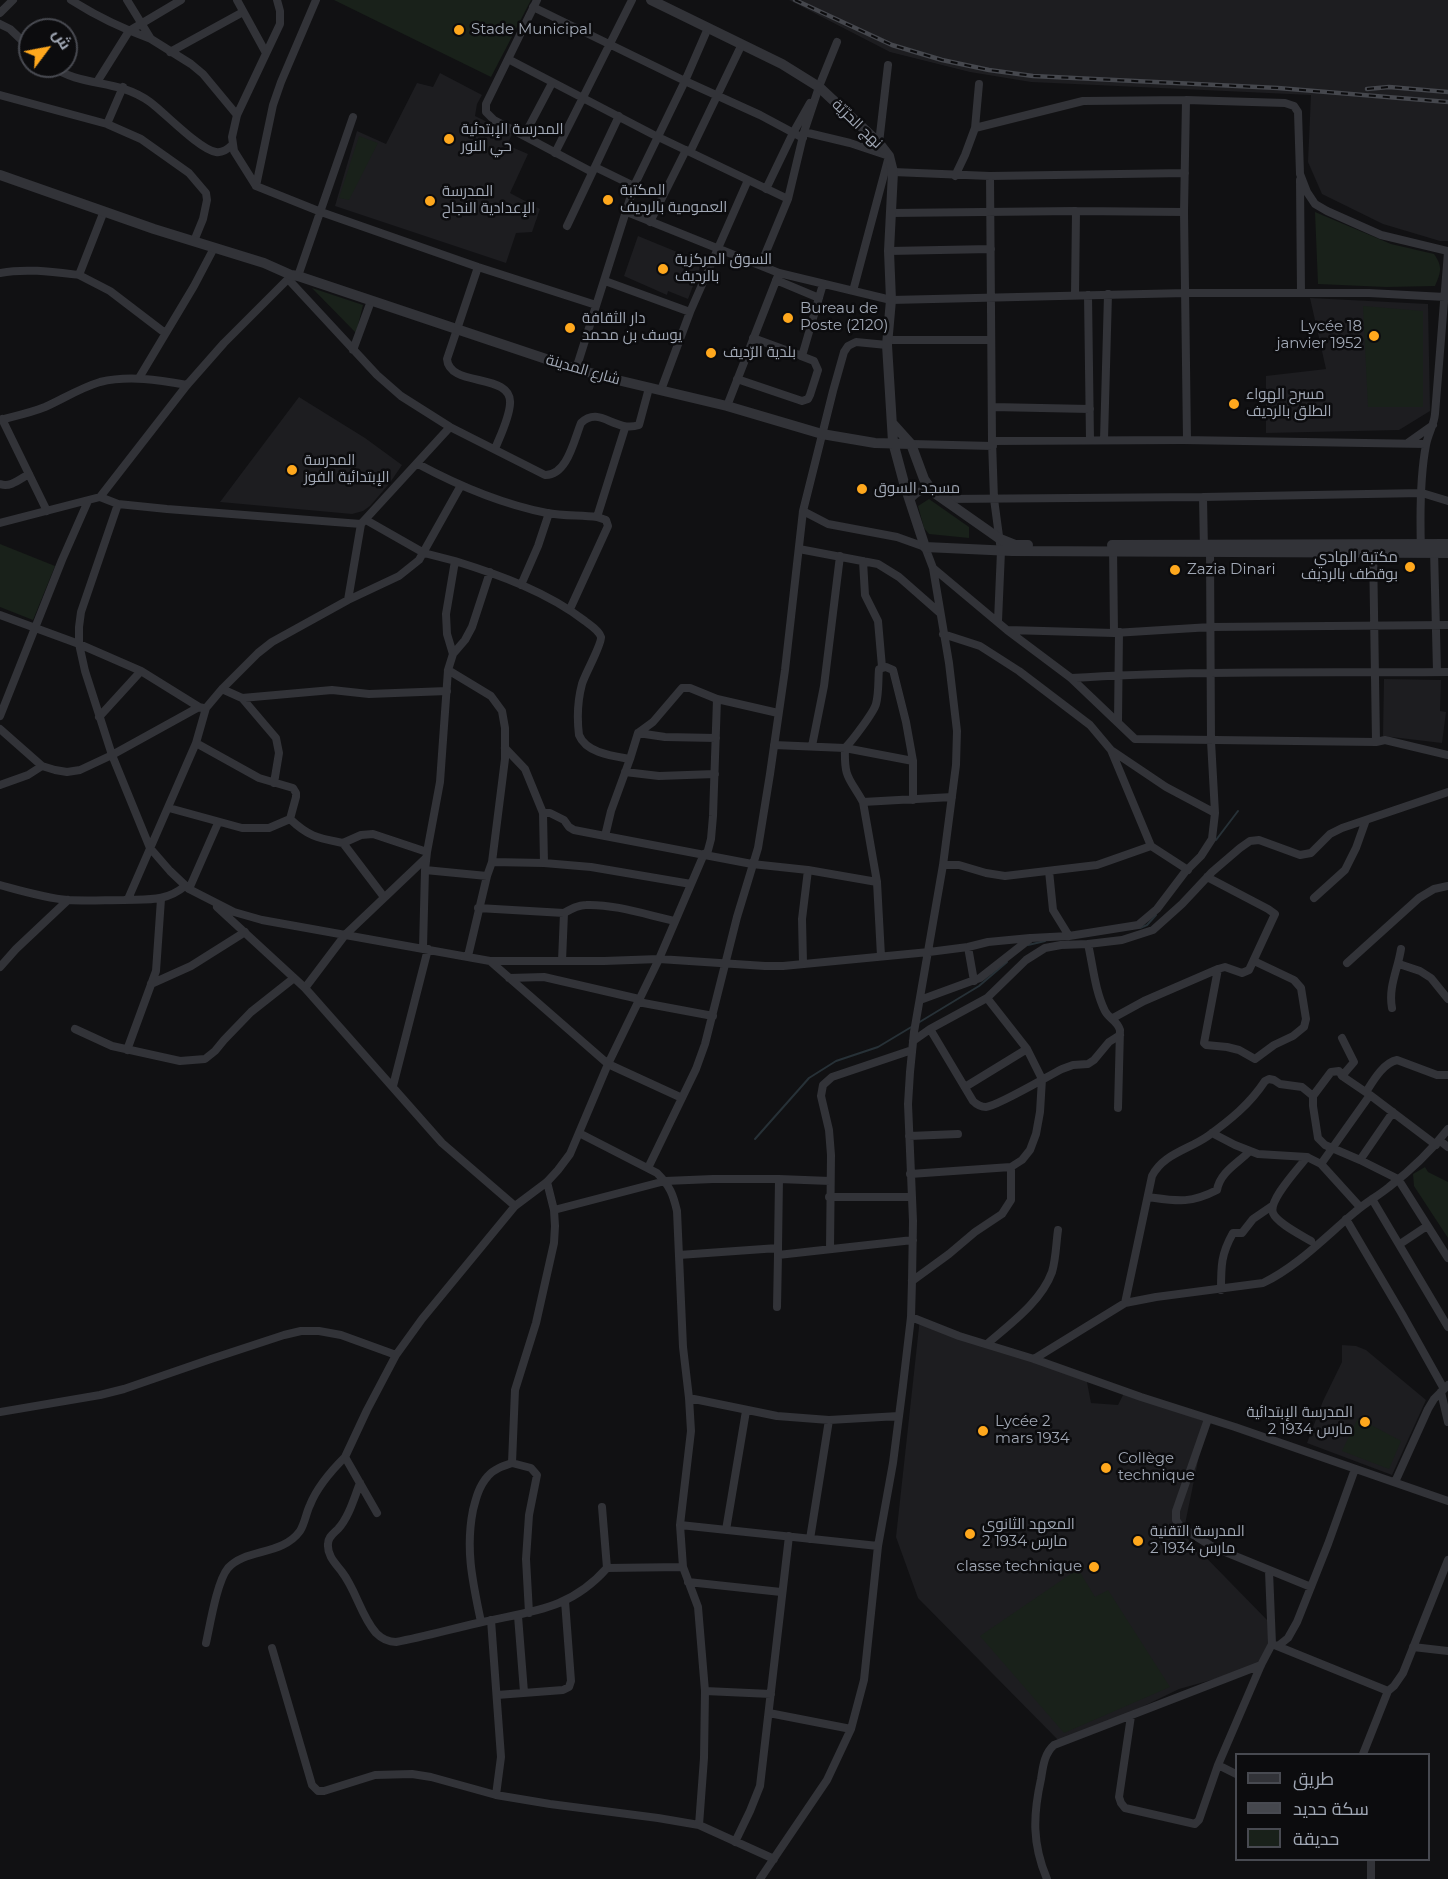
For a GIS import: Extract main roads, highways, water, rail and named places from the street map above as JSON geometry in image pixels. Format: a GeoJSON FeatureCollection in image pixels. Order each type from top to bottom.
{"type":"FeatureCollection","features":[{"type":"Feature","properties":{"kind":"waterway"},"geometry":{"type":"LineString","coordinates":[[1216,840],[1238,811]]}},
{"type":"Feature","properties":{"kind":"waterway"},"geometry":{"type":"LineString","coordinates":[[1140,928],[1147,925],[1156,915]]}},
{"type":"Feature","properties":{"kind":"waterway"},"geometry":{"type":"LineString","coordinates":[[1028,945],[1045,941]]}},
{"type":"Feature","properties":{"kind":"waterway"},"geometry":{"type":"LineString","coordinates":[[918,1023],[979,986],[1007,962]]}},
{"type":"Feature","properties":{"kind":"waterway"},"geometry":{"type":"LineString","coordinates":[[755,1139],[809,1078],[836,1061],[878,1047],[913,1026]]}},
{"type":"Feature","properties":{"kind":"railway"},"geometry":{"type":"LineString","coordinates":[[795,0],[892,45],[942,60],[989,70],[1033,76],[1278,88],[1448,102]]}},
{"type":"Feature","properties":{"kind":"railway"},"geometry":{"type":"LineString","coordinates":[[1367,89],[1389,87],[1448,92]]}},
{"type":"Feature","properties":{"kind":"place","name":"Stade Municipal"},"geometry":{"type":"Point","coordinates":[459,30]}},
{"type":"Feature","properties":{"kind":"place","name":"المدرسة الإبتدئية حي النور"},"geometry":{"type":"Point","coordinates":[449,139]}},
{"type":"Feature","properties":{"kind":"place","name":"المكتبة العمومية بالرديف"},"geometry":{"type":"Point","coordinates":[608,200]}},
{"type":"Feature","properties":{"kind":"place","name":"المدرسة الإعدادية النجاح"},"geometry":{"type":"Point","coordinates":[430,201]}},
{"type":"Feature","properties":{"kind":"place","name":"السوق المركزية بالرديف"},"geometry":{"type":"Point","coordinates":[663,269]}},
{"type":"Feature","properties":{"kind":"place","name":"Bureau de Poste (2120)"},"geometry":{"type":"Point","coordinates":[788,318]}},
{"type":"Feature","properties":{"kind":"place","name":"دار الثقافة يوسف بن محمد"},"geometry":{"type":"Point","coordinates":[570,328]}},
{"type":"Feature","properties":{"kind":"place","name":"Lycée 18 janvier 1952"},"geometry":{"type":"Point","coordinates":[1374,336]}},
{"type":"Feature","properties":{"kind":"place","name":"بلدية الرّديف"},"geometry":{"type":"Point","coordinates":[711,353]}},
{"type":"Feature","properties":{"kind":"place","name":"مسرح الهواء الطلق بالرديف"},"geometry":{"type":"Point","coordinates":[1234,404]}},
{"type":"Feature","properties":{"kind":"place","name":"المدرسة الإبتدائية الفوز"},"geometry":{"type":"Point","coordinates":[292,470]}},
{"type":"Feature","properties":{"kind":"place","name":"مسجد السوق"},"geometry":{"type":"Point","coordinates":[862,489]}},
{"type":"Feature","properties":{"kind":"place","name":"مكتبة الهادي بوقطف بالرديف"},"geometry":{"type":"Point","coordinates":[1410,567]}},
{"type":"Feature","properties":{"kind":"place","name":"Zazia Dinari"},"geometry":{"type":"Point","coordinates":[1175,570]}},
{"type":"Feature","properties":{"kind":"place","name":"المدرسة الإبتدائية 2 مارس 1934"},"geometry":{"type":"Point","coordinates":[1365,1422]}},
{"type":"Feature","properties":{"kind":"place","name":"Lycée 2 mars 1934"},"geometry":{"type":"Point","coordinates":[983,1431]}},
{"type":"Feature","properties":{"kind":"place","name":"Collège technique"},"geometry":{"type":"Point","coordinates":[1106,1468]}},
{"type":"Feature","properties":{"kind":"place","name":"المعهد الثانوي 2 مارس 1934"},"geometry":{"type":"Point","coordinates":[970,1534]}},
{"type":"Feature","properties":{"kind":"place","name":"المدرسة التقنية 2 مارس 1934"},"geometry":{"type":"Point","coordinates":[1138,1541]}},
{"type":"Feature","properties":{"kind":"place","name":"classe technique"},"geometry":{"type":"Point","coordinates":[1094,1567]}}]}
